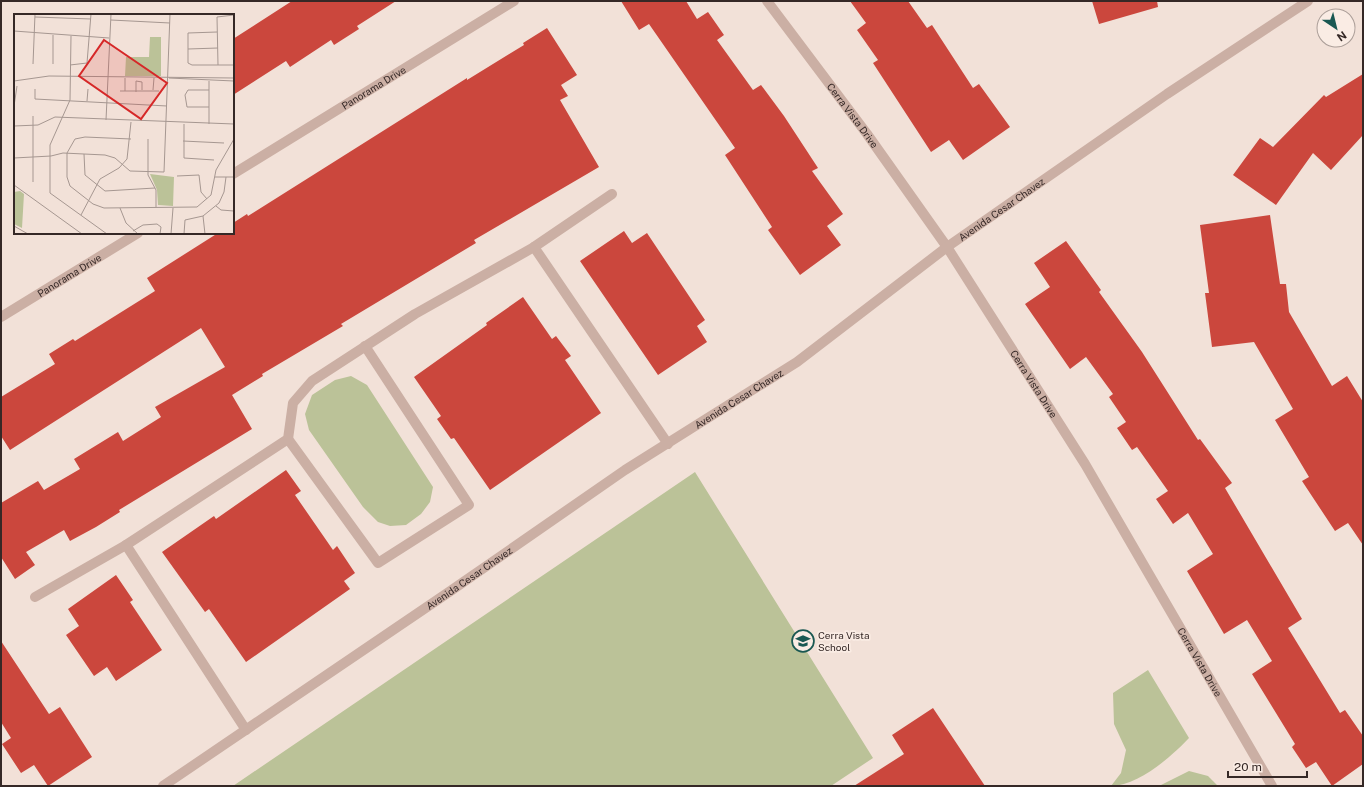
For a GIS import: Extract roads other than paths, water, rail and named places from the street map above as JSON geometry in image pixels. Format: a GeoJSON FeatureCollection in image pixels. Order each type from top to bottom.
{"type":"FeatureCollection","features":[{"type":"Feature","properties":{"kind":"street","name":"Panorama Drive"},"geometry":{"type":"LineString","coordinates":[[234,173],[514,1]]}},
{"type":"Feature","properties":{"kind":"street","name":"Cerra Vista Drive"},"geometry":{"type":"LineString","coordinates":[[767,1],[867,134],[947,247],[1085,464],[1272,786]]}},
{"type":"Feature","properties":{"kind":"street","name":"Avenida Cesar Chavez"},"geometry":{"type":"LineString","coordinates":[[164,786],[625,470],[797,362],[947,247],[1167,94],[1308,1]]}},
{"type":"Feature","properties":{"kind":"street"},"geometry":{"type":"LineString","coordinates":[[365,346],[469,505],[378,563],[288,438],[293,403],[312,381],[365,346],[415,314],[534,247],[612,194]]}},
{"type":"Feature","properties":{"kind":"street","name":"Panorama Drive"},"geometry":{"type":"LineString","coordinates":[[1,317],[136,234]]}},
{"type":"Feature","properties":{"kind":"street"},"geometry":{"type":"LineString","coordinates":[[534,247],[668,444]]}},
{"type":"Feature","properties":{"kind":"street"},"geometry":{"type":"LineString","coordinates":[[35,597],[126,545],[288,438]]}},
{"type":"Feature","properties":{"kind":"street"},"geometry":{"type":"LineString","coordinates":[[126,545],[246,730]]}},
{"type":"Feature","properties":{"kind":"place","name":"Cerra Vista School"},"geometry":{"type":"Point","coordinates":[803,641]}}]}
